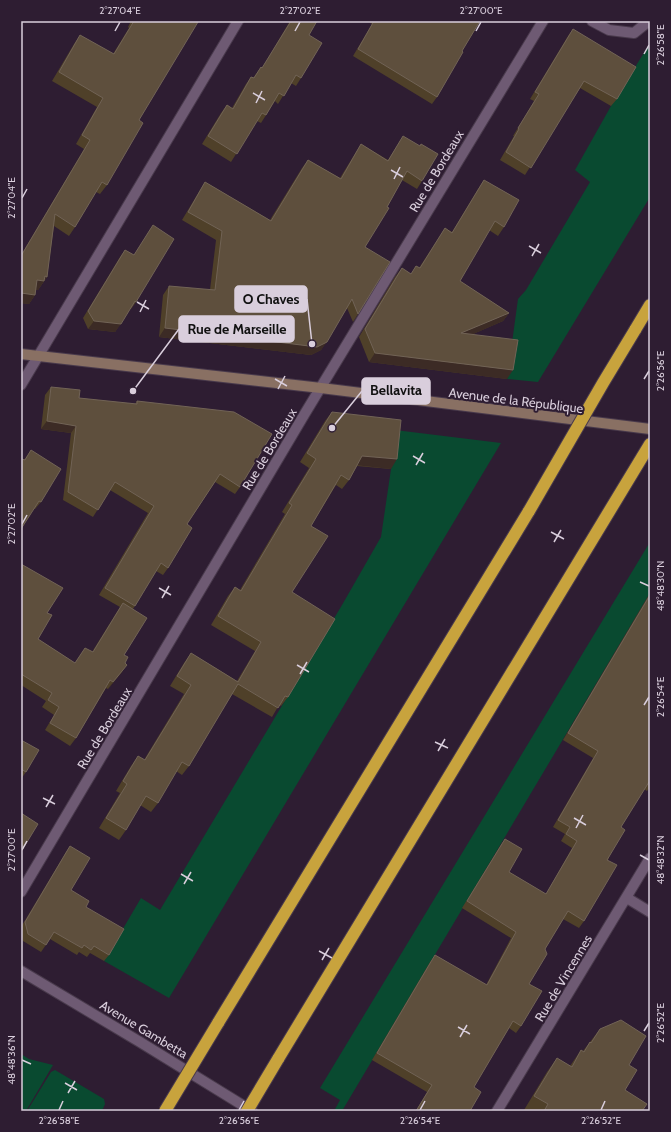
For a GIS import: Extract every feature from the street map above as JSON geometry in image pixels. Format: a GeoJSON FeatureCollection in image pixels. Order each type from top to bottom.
{"type":"FeatureCollection","features":[{"type":"Feature","properties":{"kind":"highway"},"geometry":{"type":"LineString","coordinates":[[165,1111],[528,511],[603,382],[650,305]]}},
{"type":"Feature","properties":{"kind":"highway"},"geometry":{"type":"LineString","coordinates":[[247,1111],[650,444]]}},
{"type":"Feature","properties":{"kind":"main road","name":"Avenue de la République"},"geometry":{"type":"LineString","coordinates":[[21,354],[321,388],[650,429]]}},
{"type":"Feature","properties":{"kind":"street"},"geometry":{"type":"LineString","coordinates":[[21,385],[238,21]]}},
{"type":"Feature","properties":{"kind":"street","name":"Rue de Bordeaux"},"geometry":{"type":"LineString","coordinates":[[21,892],[321,388],[543,21]]}},
{"type":"Feature","properties":{"kind":"street"},"geometry":{"type":"LineString","coordinates":[[592,21],[609,30],[634,33],[649,21]]}},
{"type":"Feature","properties":{"kind":"street","name":"Rue de Vincennes"},"geometry":{"type":"LineString","coordinates":[[497,1111],[650,858]]}},
{"type":"Feature","properties":{"kind":"street"},"geometry":{"type":"LineString","coordinates":[[627,898],[650,912]]}},
{"type":"Feature","properties":{"kind":"street","name":"Avenue Gambetta"},"geometry":{"type":"LineString","coordinates":[[21,971],[252,1111]]}},
{"type":"Feature","properties":{"kind":"green space"},"geometry":{"type":"Polygon","coordinates":[[[650,43],[650,197],[538,382],[507,379],[518,299],[526,290],[590,182],[575,170],[611,106],[650,43]]]}},
{"type":"Feature","properties":{"kind":"green space"},"geometry":{"type":"Polygon","coordinates":[[[395,430],[501,443],[169,998],[104,961],[141,898],[160,910],[381,537],[395,430]]]}},
{"type":"Feature","properties":{"kind":"green space"},"geometry":{"type":"Polygon","coordinates":[[[650,542],[650,593],[342,1111],[334,1111],[340,1100],[320,1088],[650,542]]]}},
{"type":"Feature","properties":{"kind":"green space"},"geometry":{"type":"Polygon","coordinates":[[[21,1054],[29,1059],[53,1065],[26,1111],[21,1111],[21,1054]]]}},
{"type":"Feature","properties":{"kind":"green space"},"geometry":{"type":"Polygon","coordinates":[[[55,1070],[104,1099],[105,1104],[102,1111],[27,1111],[51,1072],[55,1070]]]}},
{"type":"Feature","properties":{"kind":"building"},"geometry":{"type":"Polygon","coordinates":[[[134,21],[198,22],[139,120],[143,123],[107,185],[102,182],[75,227],[55,214],[47,277],[45,276],[44,281],[37,280],[35,295],[21,293],[21,256],[90,140],[82,135],[103,98],[59,72],[80,35],[114,54],[134,21]]]}},
{"type":"Feature","properties":{"kind":"building"},"geometry":{"type":"Polygon","coordinates":[[[291,21],[317,21],[309,35],[322,43],[301,78],[296,75],[284,96],[279,93],[266,115],[262,113],[237,154],[208,136],[227,105],[233,109],[251,77],[254,78],[261,67],[262,68],[291,21]]]}},
{"type":"Feature","properties":{"kind":"building"},"geometry":{"type":"Polygon","coordinates":[[[374,21],[480,21],[437,97],[358,49],[374,21]]]}},
{"type":"Feature","properties":{"kind":"building"},"geometry":{"type":"Polygon","coordinates":[[[573,29],[636,67],[617,99],[584,81],[531,168],[506,152],[519,129],[518,128],[539,94],[535,92],[573,29]]]}},
{"type":"Feature","properties":{"kind":"building"},"geometry":{"type":"Polygon","coordinates":[[[403,136],[438,154],[422,181],[407,171],[387,207],[389,208],[365,247],[390,262],[358,314],[352,299],[327,342],[317,347],[165,328],[169,286],[215,290],[222,231],[188,212],[205,182],[271,221],[308,160],[341,179],[361,144],[388,161],[403,136]]]}},
{"type":"Feature","properties":{"kind":"building"},"geometry":{"type":"Polygon","coordinates":[[[484,180],[519,200],[504,227],[495,221],[460,281],[509,313],[461,333],[518,340],[513,370],[375,353],[365,329],[402,268],[411,274],[416,266],[420,268],[445,228],[452,233],[484,180]]]}},
{"type":"Feature","properties":{"kind":"building"},"geometry":{"type":"Polygon","coordinates":[[[153,225],[174,239],[136,302],[135,301],[121,324],[94,321],[88,311],[125,250],[134,255],[153,225]]]}},
{"type":"Feature","properties":{"kind":"building"},"geometry":{"type":"Polygon","coordinates":[[[51,387],[80,390],[79,398],[137,404],[137,401],[234,412],[272,434],[240,487],[220,474],[187,524],[192,528],[168,568],[161,563],[135,606],[105,588],[154,506],[115,482],[98,510],[68,492],[76,426],[47,421],[51,387]]]}},
{"type":"Feature","properties":{"kind":"building"},"geometry":{"type":"Polygon","coordinates":[[[332,412],[401,420],[397,459],[362,456],[349,480],[341,475],[311,526],[328,536],[292,592],[335,619],[288,697],[285,696],[278,708],[238,684],[189,766],[182,762],[158,803],[146,796],[126,830],[106,818],[127,784],[123,781],[138,756],[145,760],[191,685],[177,676],[191,653],[238,682],[261,642],[218,616],[235,587],[241,591],[292,505],[289,503],[316,459],[307,453],[332,412]]]}},
{"type":"Feature","properties":{"kind":"building"},"geometry":{"type":"Polygon","coordinates":[[[31,450],[61,469],[41,502],[39,501],[21,529],[21,460],[25,460],[31,450]]]}},
{"type":"Feature","properties":{"kind":"building"},"geometry":{"type":"Polygon","coordinates":[[[21,564],[63,588],[47,613],[52,615],[38,639],[75,663],[85,648],[93,652],[123,603],[147,618],[124,655],[128,657],[125,663],[127,665],[113,682],[110,680],[76,738],[50,723],[59,707],[48,700],[52,693],[21,674],[21,564]]]}},
{"type":"Feature","properties":{"kind":"building"},"geometry":{"type":"Polygon","coordinates":[[[650,595],[650,783],[649,782],[621,827],[625,830],[607,860],[617,865],[584,921],[568,911],[545,949],[547,954],[529,984],[542,991],[521,1026],[513,1021],[474,1087],[481,1092],[470,1111],[416,1111],[432,1085],[377,1053],[435,955],[487,985],[516,932],[467,901],[505,839],[522,849],[509,872],[546,894],[577,841],[566,834],[570,827],[558,820],[598,751],[568,733],[650,595]]]}},
{"type":"Feature","properties":{"kind":"building"},"geometry":{"type":"Polygon","coordinates":[[[21,740],[39,750],[26,772],[21,769],[21,740]]]}},
{"type":"Feature","properties":{"kind":"building"},"geometry":{"type":"Polygon","coordinates":[[[21,813],[38,824],[21,852],[21,813]]]}},
{"type":"Feature","properties":{"kind":"building"},"geometry":{"type":"Polygon","coordinates":[[[70,846],[90,858],[71,890],[89,901],[86,907],[124,929],[109,955],[94,946],[91,950],[84,945],[82,948],[54,932],[46,945],[28,934],[25,922],[70,846]]]}},
{"type":"Feature","properties":{"kind":"building"},"geometry":{"type":"Polygon","coordinates":[[[621,1020],[646,1036],[629,1065],[637,1070],[625,1090],[647,1104],[642,1111],[544,1111],[548,1104],[534,1096],[557,1058],[572,1067],[581,1050],[584,1052],[600,1029],[621,1020]]]}},
{"type":"Feature","properties":{"kind":"place","name":"O Chaves"},"geometry":{"type":"Point","coordinates":[312,344]}},
{"type":"Feature","properties":{"kind":"place","name":"Rue de Marseille"},"geometry":{"type":"Point","coordinates":[133,391]}},
{"type":"Feature","properties":{"kind":"place","name":"Bellavita"},"geometry":{"type":"Point","coordinates":[332,428]}}]}
